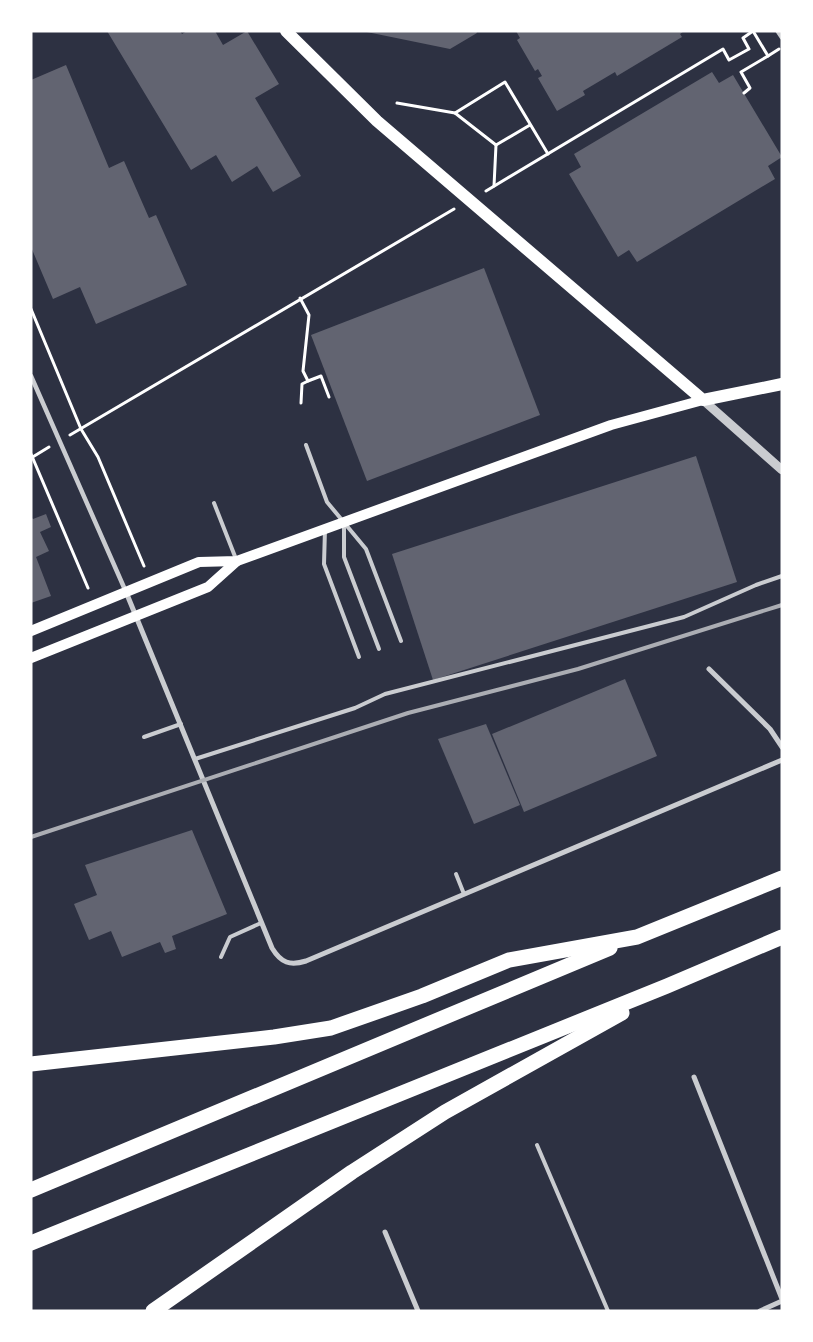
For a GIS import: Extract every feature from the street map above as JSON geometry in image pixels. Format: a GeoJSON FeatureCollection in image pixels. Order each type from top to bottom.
{"type":"FeatureCollection","features":[{"type":"Feature","properties":{"kind":"highway"},"geometry":{"type":"LineString","coordinates":[[31,1190],[782,878]]}},
{"type":"Feature","properties":{"kind":"highway"},"geometry":{"type":"LineString","coordinates":[[31,1064],[274,1037],[331,1028],[414,999],[509,960],[637,937]]}},
{"type":"Feature","properties":{"kind":"highway"},"geometry":{"type":"LineString","coordinates":[[31,1243],[667,986],[782,937]]}},
{"type":"Feature","properties":{"kind":"highway"},"geometry":{"type":"LineString","coordinates":[[153,1311],[352,1172],[445,1112],[489,1086],[532,1065],[667,986]]}},
{"type":"Feature","properties":{"kind":"main road"},"geometry":{"type":"LineString","coordinates":[[286,31],[376,121],[703,400]]}},
{"type":"Feature","properties":{"kind":"main road"},"geometry":{"type":"LineString","coordinates":[[31,658],[208,587],[237,562],[344,522],[611,425],[703,400],[782,384]]}},
{"type":"Feature","properties":{"kind":"main road"},"geometry":{"type":"LineString","coordinates":[[31,631],[199,562],[237,562]]}},
{"type":"Feature","properties":{"kind":"street"},"geometry":{"type":"LineString","coordinates":[[778,31],[782,37]]}},
{"type":"Feature","properties":{"kind":"street"},"geometry":{"type":"LineString","coordinates":[[31,376],[126,592],[261,923],[272,948],[285,963],[292,965],[306,961],[782,760]]}},
{"type":"Feature","properties":{"kind":"street"},"geometry":{"type":"LineString","coordinates":[[703,400],[782,470]]}},
{"type":"Feature","properties":{"kind":"street"},"geometry":{"type":"LineString","coordinates":[[708,669],[770,728],[782,747]]}},
{"type":"Feature","properties":{"kind":"street"},"geometry":{"type":"LineString","coordinates":[[694,1077],[782,1300],[760,1311]]}},
{"type":"Feature","properties":{"kind":"street"},"geometry":{"type":"LineString","coordinates":[[385,1232],[418,1311]]}},
{"type":"Feature","properties":{"kind":"lane"},"geometry":{"type":"LineString","coordinates":[[306,445],[327,502],[366,549],[402,641]]}},
{"type":"Feature","properties":{"kind":"lane"},"geometry":{"type":"LineString","coordinates":[[214,503],[237,562]]}},
{"type":"Feature","properties":{"kind":"lane"},"geometry":{"type":"LineString","coordinates":[[344,522],[344,557],[379,649]]}},
{"type":"Feature","properties":{"kind":"lane"},"geometry":{"type":"LineString","coordinates":[[325,529],[324,564],[359,657]]}},
{"type":"Feature","properties":{"kind":"lane"},"geometry":{"type":"LineString","coordinates":[[195,759],[355,708],[385,694],[684,617],[756,585],[782,576]]}},
{"type":"Feature","properties":{"kind":"lane"},"geometry":{"type":"LineString","coordinates":[[144,737],[180,724]]}},
{"type":"Feature","properties":{"kind":"lane"},"geometry":{"type":"LineString","coordinates":[[456,874],[464,894]]}},
{"type":"Feature","properties":{"kind":"lane"},"geometry":{"type":"LineString","coordinates":[[221,957],[230,937],[261,923]]}},
{"type":"Feature","properties":{"kind":"lane"},"geometry":{"type":"LineString","coordinates":[[537,1145],[608,1311]]}},
{"type":"Feature","properties":{"kind":"path"},"geometry":{"type":"LineString","coordinates":[[88,588],[32,456],[81,429],[723,50],[729,60],[749,49],[743,38],[753,31],[768,56]]}},
{"type":"Feature","properties":{"kind":"path"},"geometry":{"type":"LineString","coordinates":[[744,92],[750,88],[741,72],[782,48]]}},
{"type":"Feature","properties":{"kind":"path"},"geometry":{"type":"LineString","coordinates":[[455,113],[505,82],[548,154]]}},
{"type":"Feature","properties":{"kind":"path"},"geometry":{"type":"LineString","coordinates":[[397,103],[455,113],[496,146]]}},
{"type":"Feature","properties":{"kind":"path"},"geometry":{"type":"LineString","coordinates":[[496,146],[530,125]]}},
{"type":"Feature","properties":{"kind":"path"},"geometry":{"type":"LineString","coordinates":[[494,186],[496,146]]}},
{"type":"Feature","properties":{"kind":"path"},"geometry":{"type":"LineString","coordinates":[[300,298],[309,315],[303,371],[308,381]]}},
{"type":"Feature","properties":{"kind":"path"},"geometry":{"type":"LineString","coordinates":[[31,309],[81,429],[98,457],[144,566]]}},
{"type":"Feature","properties":{"kind":"path"},"geometry":{"type":"LineString","coordinates":[[301,403],[302,384],[321,376],[329,397]]}},
{"type":"Feature","properties":{"kind":"building"},"geometry":{"type":"Polygon","coordinates":[[[107,31],[180,31],[182,34],[187,31],[215,31],[223,45],[247,31],[279,84],[255,98],[301,176],[273,192],[257,166],[232,182],[216,155],[191,170],[107,31]]]}},
{"type":"Feature","properties":{"kind":"building"},"geometry":{"type":"Polygon","coordinates":[[[362,31],[476,31],[477,33],[450,49],[362,31]]]}},
{"type":"Feature","properties":{"kind":"building"},"geometry":{"type":"Polygon","coordinates":[[[516,31],[684,31],[680,34],[682,37],[617,76],[615,72],[583,91],[585,95],[557,111],[538,78],[542,76],[538,69],[535,71],[517,40],[520,38],[516,31]]]}},
{"type":"Feature","properties":{"kind":"building"},"geometry":{"type":"Polygon","coordinates":[[[66,65],[109,168],[124,161],[149,218],[156,215],[187,285],[96,324],[80,287],[53,299],[31,247],[31,80],[66,65]]]}},
{"type":"Feature","properties":{"kind":"building"},"geometry":{"type":"Polygon","coordinates":[[[712,72],[719,83],[733,75],[782,157],[768,166],[775,179],[637,262],[629,250],[618,257],[569,174],[581,167],[574,154],[712,72]]]}},
{"type":"Feature","properties":{"kind":"building"},"geometry":{"type":"Polygon","coordinates":[[[484,268],[540,415],[367,481],[311,335],[484,268]]]}},
{"type":"Feature","properties":{"kind":"building"},"geometry":{"type":"Polygon","coordinates":[[[696,456],[737,582],[433,680],[392,554],[696,456]]]}},
{"type":"Feature","properties":{"kind":"building"},"geometry":{"type":"Polygon","coordinates":[[[46,514],[51,527],[40,532],[49,551],[36,557],[51,596],[31,603],[31,517],[33,519],[46,514]]]}},
{"type":"Feature","properties":{"kind":"building"},"geometry":{"type":"Polygon","coordinates":[[[625,679],[657,756],[524,812],[492,734],[625,679]]]}},
{"type":"Feature","properties":{"kind":"building"},"geometry":{"type":"Polygon","coordinates":[[[486,724],[520,805],[474,824],[438,739],[486,724]]]}},
{"type":"Feature","properties":{"kind":"building"},"geometry":{"type":"Polygon","coordinates":[[[192,830],[227,914],[172,936],[176,949],[165,953],[160,942],[122,957],[111,931],[89,940],[74,904],[97,895],[85,865],[192,830]]]}},
{"type":"Feature","properties":{"kind":"railway"},"geometry":{"type":"LineString","coordinates":[[31,837],[408,713],[578,669],[782,605]]}}]}
